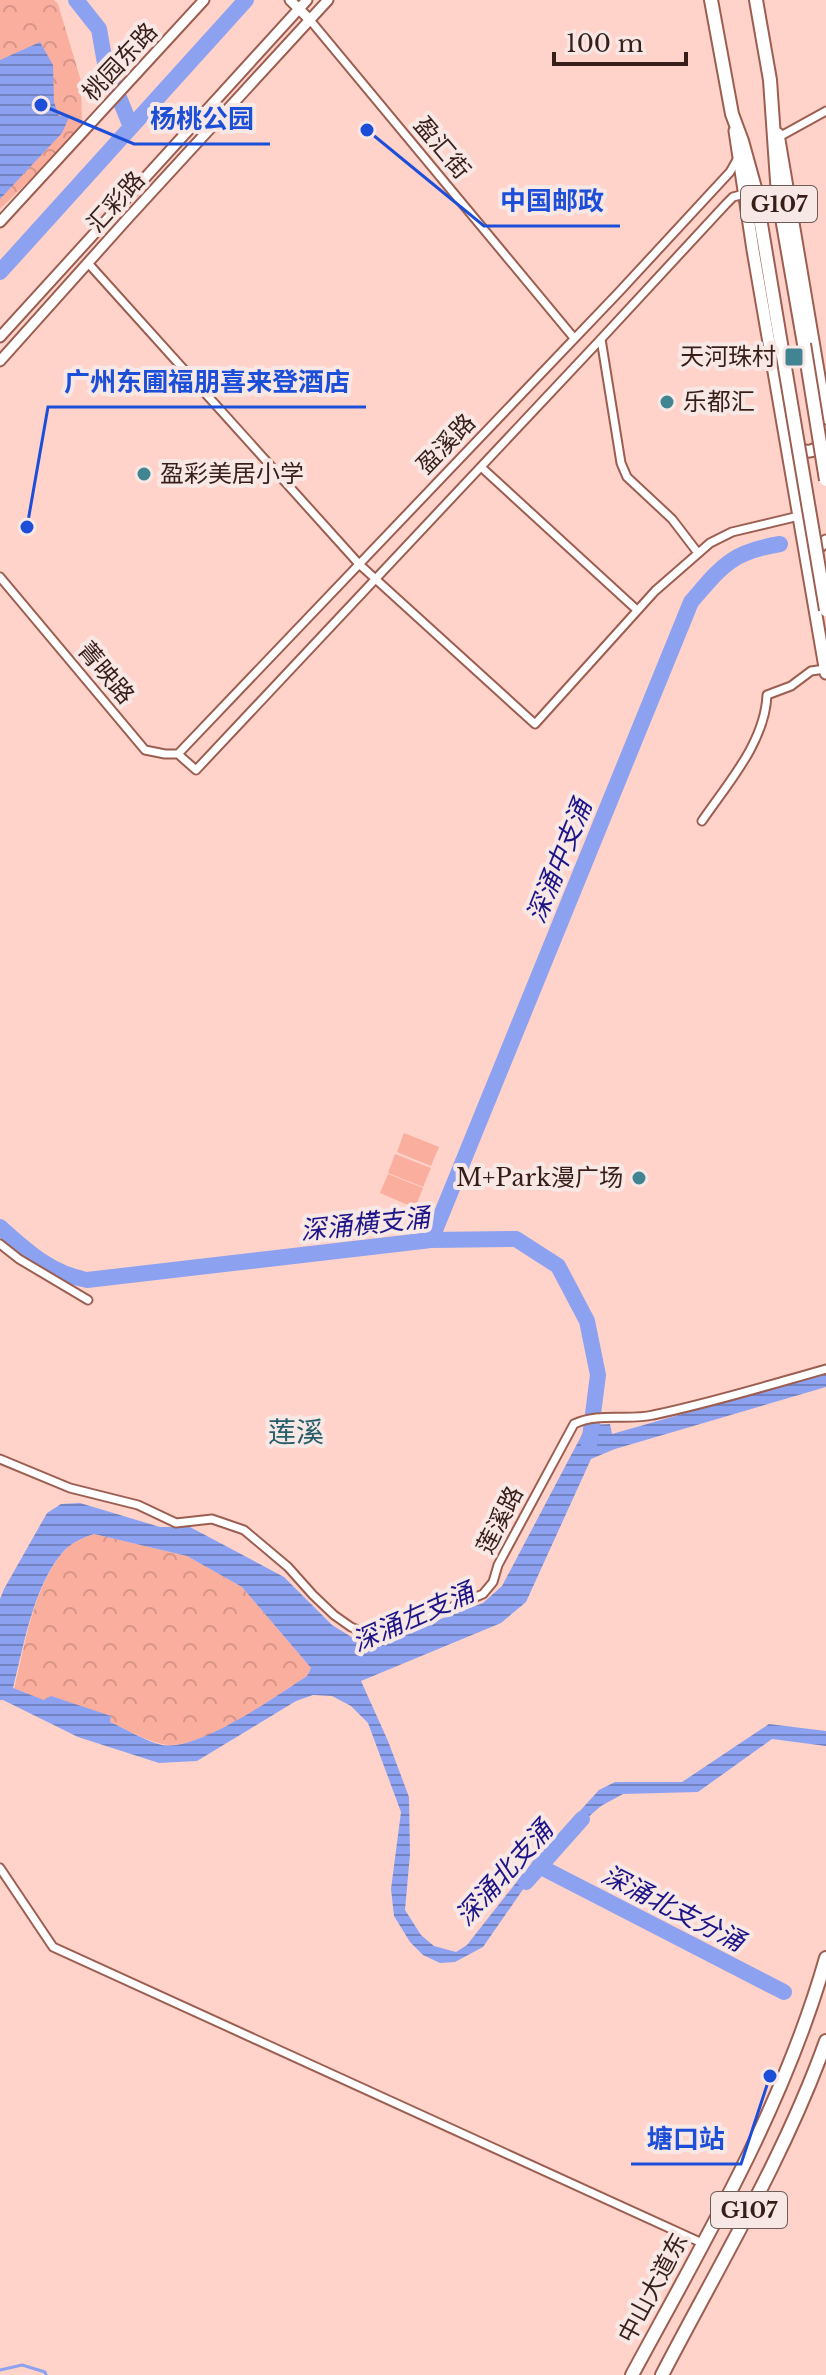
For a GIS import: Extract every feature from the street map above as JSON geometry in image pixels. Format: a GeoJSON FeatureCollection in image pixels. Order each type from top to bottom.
{"type":"FeatureCollection","features":[{"type":"Feature","properties":{"kind":"highway","name":"G107"},"geometry":{"type":"LineString","coordinates":[[711,0],[732,114],[755,188],[826,610]]}},
{"type":"Feature","properties":{"kind":"highway","name":"G107"},"geometry":{"type":"LineString","coordinates":[[756,0],[772,96],[778,195],[826,480]]}},
{"type":"Feature","properties":{"kind":"highway","name":"中山大道东"},"geometry":{"type":"LineString","coordinates":[[632,2375],[771,2107],[803,2030],[826,1958]]}},
{"type":"Feature","properties":{"kind":"highway","name":"中山大道东"},"geometry":{"type":"LineString","coordinates":[[662,2375],[778,2154],[826,2041]]}},
{"type":"Feature","properties":{"kind":"main road"},"geometry":{"type":"LineString","coordinates":[[772,96],[826,418]]}},
{"type":"Feature","properties":{"kind":"main road"},"geometry":{"type":"LineString","coordinates":[[732,114],[826,671]]}},
{"type":"Feature","properties":{"kind":"main road"},"geometry":{"type":"LineString","coordinates":[[785,435],[794,447],[803,451],[816,450],[826,437]]}},
{"type":"Feature","properties":{"kind":"main road"},"geometry":{"type":"LineString","coordinates":[[806,557],[826,541]]}},
{"type":"Feature","properties":{"kind":"main road"},"geometry":{"type":"LineString","coordinates":[[806,557],[826,557]]}},
{"type":"Feature","properties":{"kind":"street","name":"桃园东路"},"geometry":{"type":"LineString","coordinates":[[0,222],[204,0]]}},
{"type":"Feature","properties":{"kind":"street"},"geometry":{"type":"LineString","coordinates":[[290,0],[310,20]]}},
{"type":"Feature","properties":{"kind":"street","name":"汇彩路"},"geometry":{"type":"LineString","coordinates":[[0,337],[307,0]]}},
{"type":"Feature","properties":{"kind":"street","name":"汇彩路"},"geometry":{"type":"LineString","coordinates":[[0,361],[328,0]]}},
{"type":"Feature","properties":{"kind":"street","name":"盈汇街"},"geometry":{"type":"LineString","coordinates":[[310,20],[574,338]]}},
{"type":"Feature","properties":{"kind":"street"},"geometry":{"type":"LineString","coordinates":[[779,137],[826,111]]}},
{"type":"Feature","properties":{"kind":"street","name":"盈溪路"},"geometry":{"type":"LineString","coordinates":[[178,754],[730,172],[739,157]]}},
{"type":"Feature","properties":{"kind":"street"},"geometry":{"type":"LineString","coordinates":[[147,175],[158,185]]}},
{"type":"Feature","properties":{"kind":"street"},"geometry":{"type":"LineString","coordinates":[[718,184],[729,201]]}},
{"type":"Feature","properties":{"kind":"street","name":"盈溪路"},"geometry":{"type":"LineString","coordinates":[[196,770],[729,201],[744,194]]}},
{"type":"Feature","properties":{"kind":"street"},"geometry":{"type":"LineString","coordinates":[[128,195],[139,206]]}},
{"type":"Feature","properties":{"kind":"street"},"geometry":{"type":"LineString","coordinates":[[88,263],[359,564],[535,724],[655,591],[710,543],[732,532],[799,516]]}},
{"type":"Feature","properties":{"kind":"street"},"geometry":{"type":"LineString","coordinates":[[601,339],[621,463],[627,477],[672,519],[698,553]]}},
{"type":"Feature","properties":{"kind":"street"},"geometry":{"type":"LineString","coordinates":[[481,467],[637,610]]}},
{"type":"Feature","properties":{"kind":"street","name":"菁映路"},"geometry":{"type":"LineString","coordinates":[[0,577],[145,750],[178,754],[196,770]]}},
{"type":"Feature","properties":{"kind":"street"},"geometry":{"type":"LineString","coordinates":[[702,821],[761,729],[767,710],[767,695],[791,686],[811,671],[826,671]]}},
{"type":"Feature","properties":{"kind":"street"},"geometry":{"type":"LineString","coordinates":[[0,1244],[19,1259],[88,1300]]}},
{"type":"Feature","properties":{"kind":"street","name":"莲溪路"},"geometry":{"type":"LineString","coordinates":[[0,1459],[70,1488],[138,1505],[176,1523],[212,1519],[244,1530],[288,1567],[334,1615],[356,1630],[382,1636],[483,1594],[493,1582],[498,1565],[574,1424],[585,1419],[649,1416],[826,1369]]}},
{"type":"Feature","properties":{"kind":"street"},"geometry":{"type":"LineString","coordinates":[[0,1868],[53,1947],[702,2243]]}},
{"type":"Feature","properties":{"kind":"green space"},"geometry":{"type":"Polygon","coordinates":[[[0,0],[54,0],[58,4],[81,81],[82,129],[0,209],[0,0]]]}},
{"type":"Feature","properties":{"kind":"green space"},"geometry":{"type":"Polygon","coordinates":[[[404,1133],[439,1147],[431,1166],[397,1152],[404,1133]]]}},
{"type":"Feature","properties":{"kind":"green space"},"geometry":{"type":"Polygon","coordinates":[[[395,1154],[431,1168],[423,1187],[388,1173],[395,1154]]]}},
{"type":"Feature","properties":{"kind":"green space"},"geometry":{"type":"Polygon","coordinates":[[[388,1174],[423,1188],[415,1208],[380,1193],[388,1174]]]}},
{"type":"Feature","properties":{"kind":"green space"},"geometry":{"type":"Polygon","coordinates":[[[94,1534],[187,1556],[242,1587],[311,1668],[307,1676],[216,1732],[177,1744],[162,1744],[142,1737],[110,1722],[111,1716],[44,1700],[14,1689],[31,1618],[52,1567],[65,1549],[94,1534]]]}},
{"type":"Feature","properties":{"kind":"water"},"geometry":{"type":"Polygon","coordinates":[[[40,42],[53,65],[54,102],[59,116],[70,115],[62,133],[0,199],[0,60],[40,42]]]}},
{"type":"Feature","properties":{"kind":"water"},"geometry":{"type":"Polygon","coordinates":[[[826,1373],[826,1387],[615,1449],[591,1459],[526,1602],[501,1623],[361,1681],[409,1797],[410,1854],[405,1910],[421,1935],[434,1946],[456,1952],[467,1945],[526,1870],[599,1790],[615,1782],[682,1782],[769,1724],[826,1731],[826,1746],[772,1739],[698,1792],[623,1794],[601,1806],[551,1849],[483,1947],[455,1962],[440,1963],[423,1955],[410,1942],[394,1916],[391,1889],[401,1812],[368,1723],[351,1706],[332,1696],[313,1695],[296,1701],[197,1761],[159,1763],[78,1737],[0,1700],[0,1599],[47,1513],[61,1504],[80,1503],[160,1527],[190,1527],[284,1577],[332,1625],[363,1644],[388,1639],[483,1603],[502,1586],[587,1425],[610,1424],[612,1434],[826,1373]],[[94,1534],[69,1546],[52,1567],[37,1600],[13,1688],[44,1700],[51,1696],[111,1716],[110,1722],[142,1738],[162,1745],[177,1745],[216,1732],[307,1676],[311,1668],[242,1587],[187,1556],[94,1534]]]}},
{"type":"Feature","properties":{"kind":"waterway"},"geometry":{"type":"LineString","coordinates":[[76,0],[99,29],[105,63],[131,127]]}},
{"type":"Feature","properties":{"kind":"waterway"},"geometry":{"type":"LineString","coordinates":[[0,272],[246,0]]}},
{"type":"Feature","properties":{"kind":"waterway","name":"深涌中支涌"},"geometry":{"type":"LineString","coordinates":[[431,1240],[691,602],[711,579],[738,556],[780,544]]}},
{"type":"Feature","properties":{"kind":"waterway","name":"深涌横支涌"},"geometry":{"type":"LineString","coordinates":[[0,1227],[50,1266],[87,1280],[431,1240],[516,1239],[558,1266],[587,1321],[598,1375],[589,1445]]}},
{"type":"Feature","properties":{"kind":"waterway","name":"深涌北支涌"},"geometry":{"type":"LineString","coordinates":[[526,1882],[582,1819]]}},
{"type":"Feature","properties":{"kind":"waterway","name":"深涌北支分涌"},"geometry":{"type":"LineString","coordinates":[[539,1866],[784,1992]]}},
{"type":"Feature","properties":{"kind":"waterway"},"geometry":{"type":"LineString","coordinates":[[0,2370],[22,2365],[46,2375]]}},
{"type":"Feature","properties":{"kind":"place","name":"杨桃公园"},"geometry":{"type":"Point","coordinates":[41,105]}},
{"type":"Feature","properties":{"kind":"place","name":"中国邮政"},"geometry":{"type":"Point","coordinates":[367,130]}},
{"type":"Feature","properties":{"kind":"place","name":"天河珠村"},"geometry":{"type":"Point","coordinates":[794,357]}},
{"type":"Feature","properties":{"kind":"place","name":"乐都汇"},"geometry":{"type":"Point","coordinates":[667,402]}},
{"type":"Feature","properties":{"kind":"place","name":"盈彩美居小学"},"geometry":{"type":"Point","coordinates":[144,474]}},
{"type":"Feature","properties":{"kind":"place","name":"广州东圃福朋喜来登酒店"},"geometry":{"type":"Point","coordinates":[27,527]}},
{"type":"Feature","properties":{"kind":"place","name":"M+Park漫广场"},"geometry":{"type":"Point","coordinates":[639,1178]}},
{"type":"Feature","properties":{"kind":"place","name":"塘口站"},"geometry":{"type":"Point","coordinates":[770,2076]}},
{"type":"Feature","properties":{"kind":"district","name":"莲溪"},"geometry":{"type":"Point","coordinates":[296,1432]}},
{"type":"Feature","properties":{"kind":"water label","name":"深涌左支涌"},"geometry":{"type":"Point","coordinates":[413,1617]}}]}
